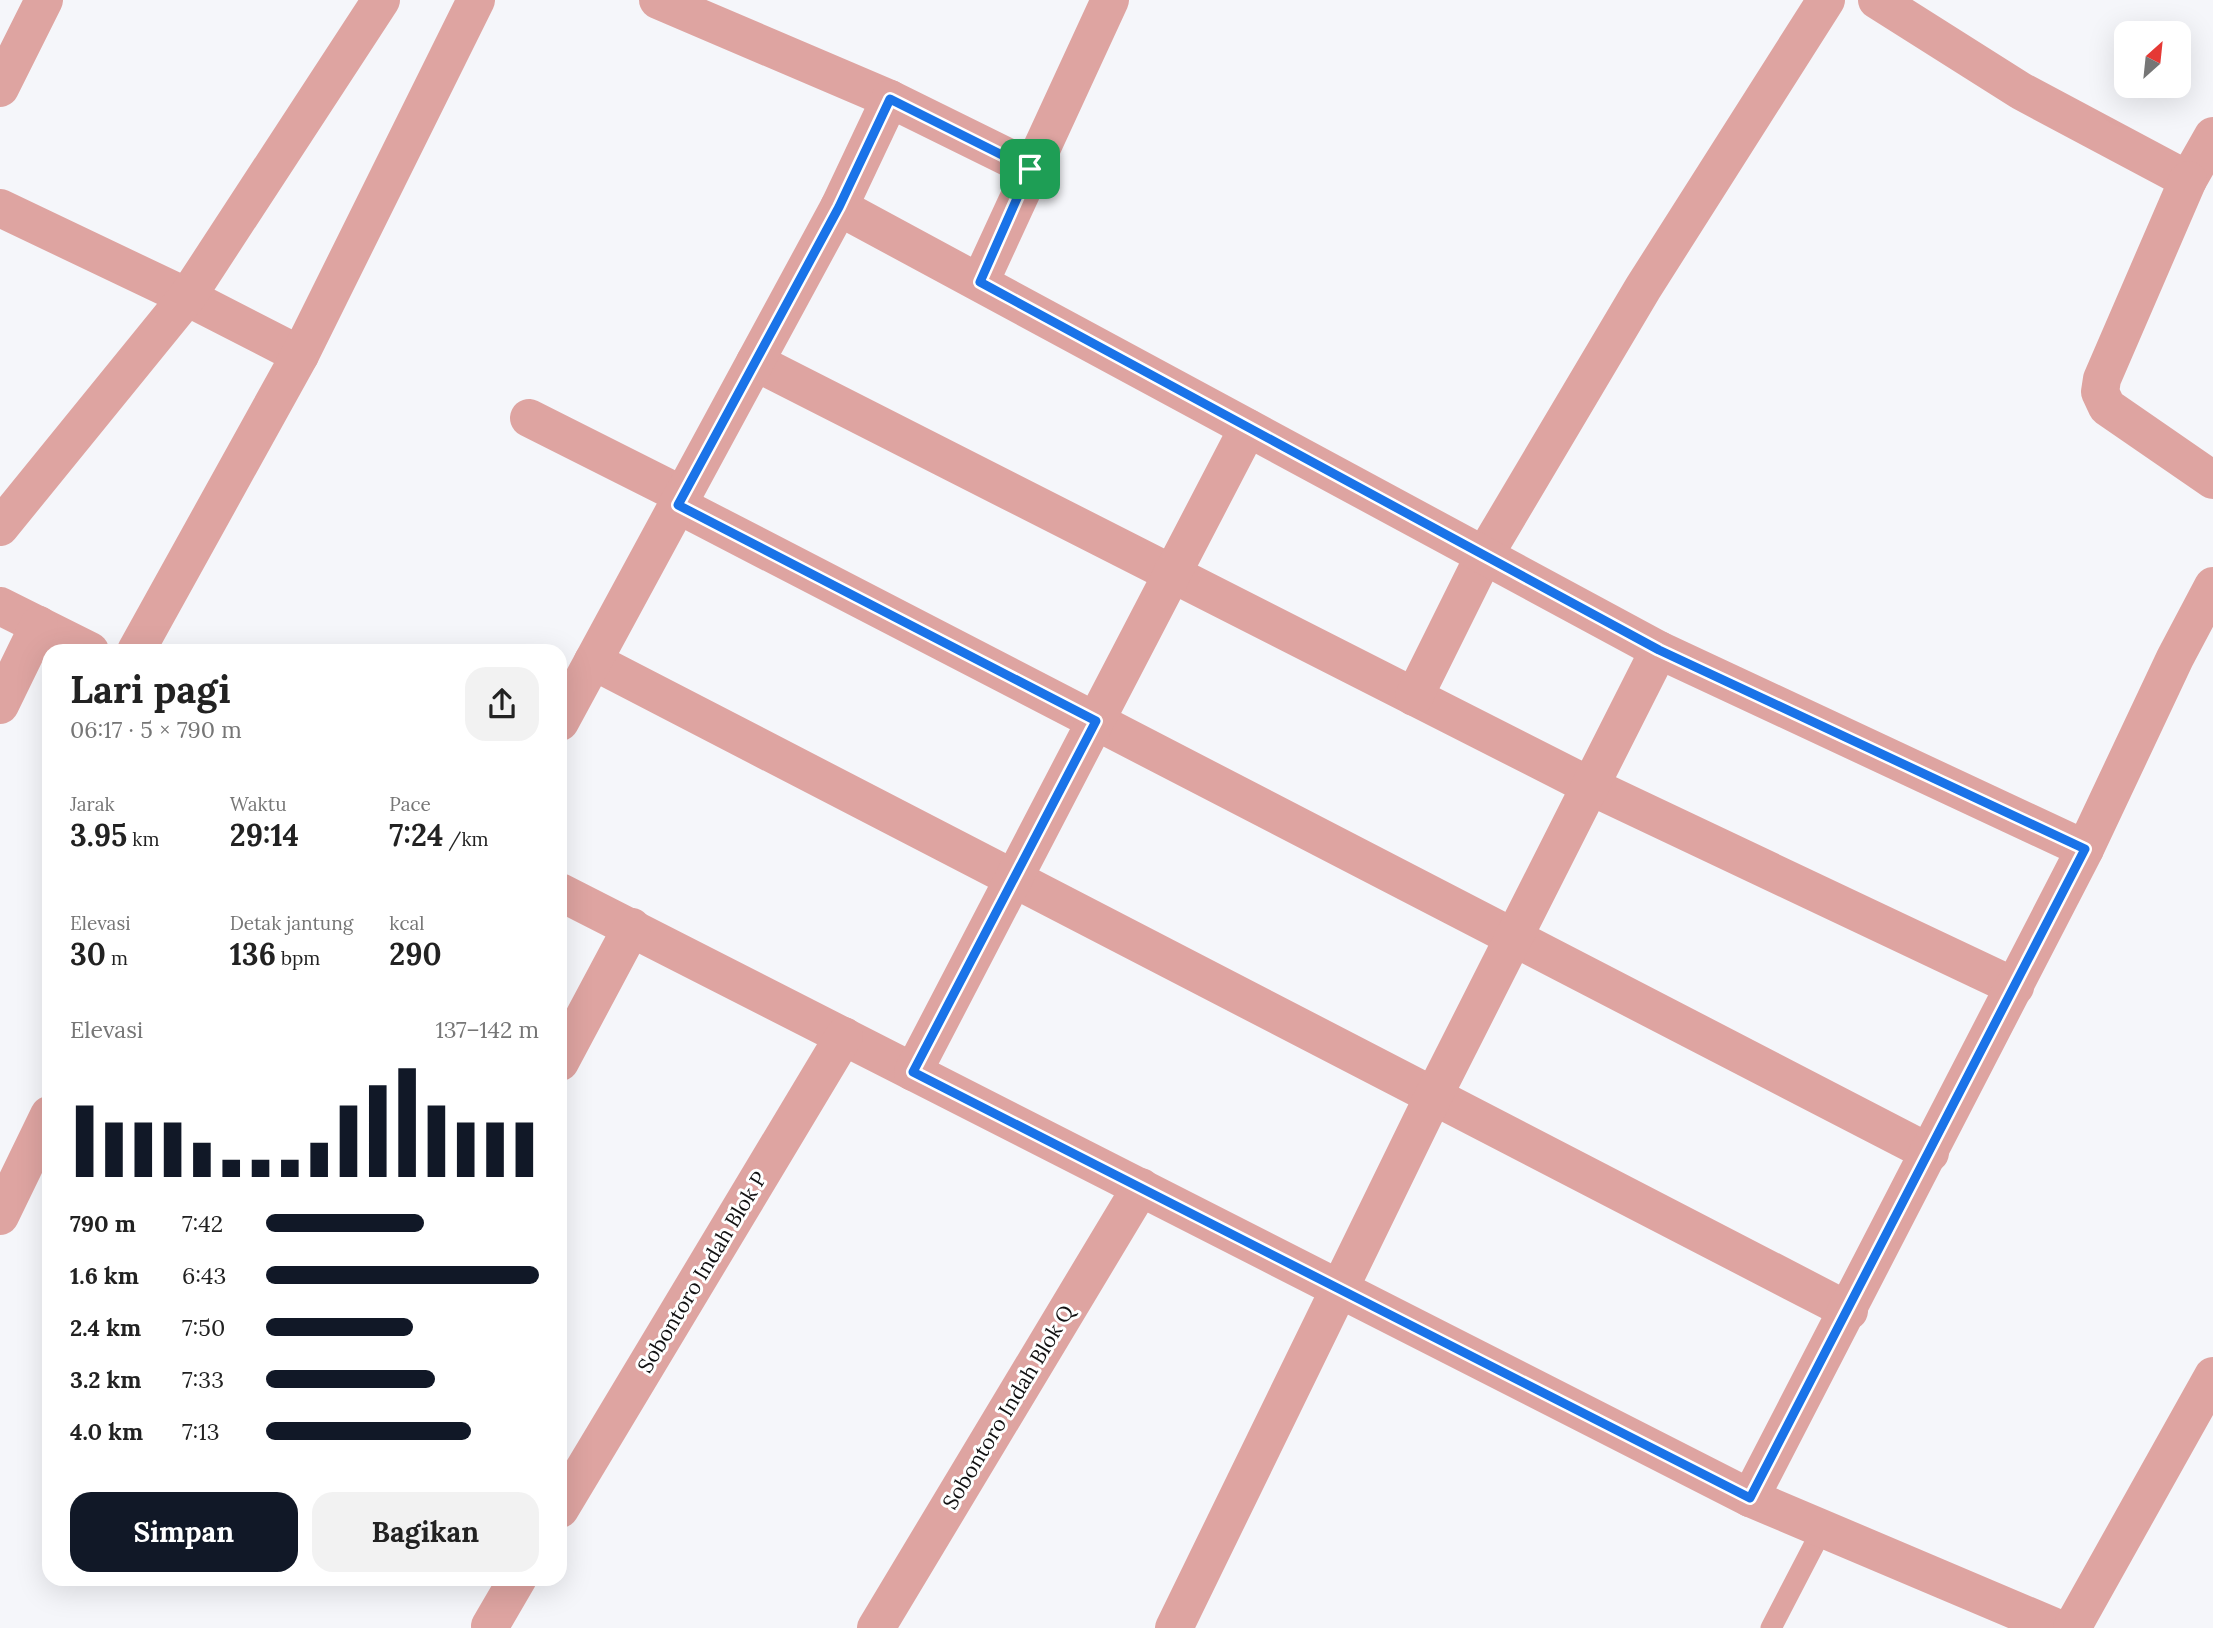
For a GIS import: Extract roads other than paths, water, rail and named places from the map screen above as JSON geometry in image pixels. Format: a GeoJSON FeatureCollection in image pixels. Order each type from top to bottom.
{"type":"FeatureCollection","features":[{"type":"Feature","properties":{"kind":"street"},"geometry":{"type":"LineString","coordinates":[[0,88],[44,0]]}},
{"type":"Feature","properties":{"kind":"street"},"geometry":{"type":"LineString","coordinates":[[0,527],[187,297],[381,0]]}},
{"type":"Feature","properties":{"kind":"street"},"geometry":{"type":"LineString","coordinates":[[140,644],[300,355],[475,0]]}},
{"type":"Feature","properties":{"kind":"street"},"geometry":{"type":"LineString","coordinates":[[658,0],[890,99],[1030,169]]}},
{"type":"Feature","properties":{"kind":"street"},"geometry":{"type":"LineString","coordinates":[[980,282],[1110,0]]}},
{"type":"Feature","properties":{"kind":"street"},"geometry":{"type":"LineString","coordinates":[[1415,697],[1484,556],[1643,288],[1826,0]]}},
{"type":"Feature","properties":{"kind":"street"},"geometry":{"type":"LineString","coordinates":[[1877,0],[2021,91],[2188,180]]}},
{"type":"Feature","properties":{"kind":"street"},"geometry":{"type":"LineString","coordinates":[[567,709],[839,207],[890,99]]}},
{"type":"Feature","properties":{"kind":"street"},"geometry":{"type":"LineString","coordinates":[[2213,136],[2188,180],[2102,379],[2100,392],[2107,407],[2213,480]]}},
{"type":"Feature","properties":{"kind":"street"},"geometry":{"type":"LineString","coordinates":[[839,207],[1659,650],[2085,849]]}},
{"type":"Feature","properties":{"kind":"street"},"geometry":{"type":"LineString","coordinates":[[0,208],[187,297],[300,355]]}},
{"type":"Feature","properties":{"kind":"street"},"geometry":{"type":"LineString","coordinates":[[755,362],[1590,786],[2015,987]]}},
{"type":"Feature","properties":{"kind":"street"},"geometry":{"type":"LineString","coordinates":[[529,418],[1096,721],[1930,1153]]}},
{"type":"Feature","properties":{"kind":"street"},"geometry":{"type":"LineString","coordinates":[[913,1072],[1248,428]]}},
{"type":"Feature","properties":{"kind":"street"},"geometry":{"type":"LineString","coordinates":[[1750,1498],[2015,987],[2085,849],[2175,658],[2213,586]]}},
{"type":"Feature","properties":{"kind":"street"},"geometry":{"type":"LineString","coordinates":[[0,606],[76,644]]}},
{"type":"Feature","properties":{"kind":"street"},"geometry":{"type":"LineString","coordinates":[[0,705],[39,625]]}},
{"type":"Feature","properties":{"kind":"street"},"geometry":{"type":"LineString","coordinates":[[1174,1628],[1434,1095],[1659,650]]}},
{"type":"Feature","properties":{"kind":"street"},"geometry":{"type":"LineString","coordinates":[[593,661],[1849,1311]]}},
{"type":"Feature","properties":{"kind":"street"},"geometry":{"type":"LineString","coordinates":[[567,895],[1750,1498],[2057,1628]]}},
{"type":"Feature","properties":{"kind":"street"},"geometry":{"type":"LineString","coordinates":[[567,1049],[632,927]]}},
{"type":"Feature","properties":{"kind":"street","name":"Sobontoro Indah Blok P"},"geometry":{"type":"LineString","coordinates":[[567,1497],[844,1035]]}},
{"type":"Feature","properties":{"kind":"street"},"geometry":{"type":"LineString","coordinates":[[0,1216],[42,1129]]}},
{"type":"Feature","properties":{"kind":"street","name":"Sobontoro Indah Blok Q"},"geometry":{"type":"LineString","coordinates":[[876,1628],[1141,1187]]}},
{"type":"Feature","properties":{"kind":"street"},"geometry":{"type":"LineString","coordinates":[[2071,1628],[2213,1376]]}},
{"type":"Feature","properties":{"kind":"street"},"geometry":{"type":"LineString","coordinates":[[489,1626],[513,1586]]}},
{"type":"Feature","properties":{"kind":"lane"},"geometry":{"type":"LineString","coordinates":[[1771,1628],[1823,1528]]}}]}
